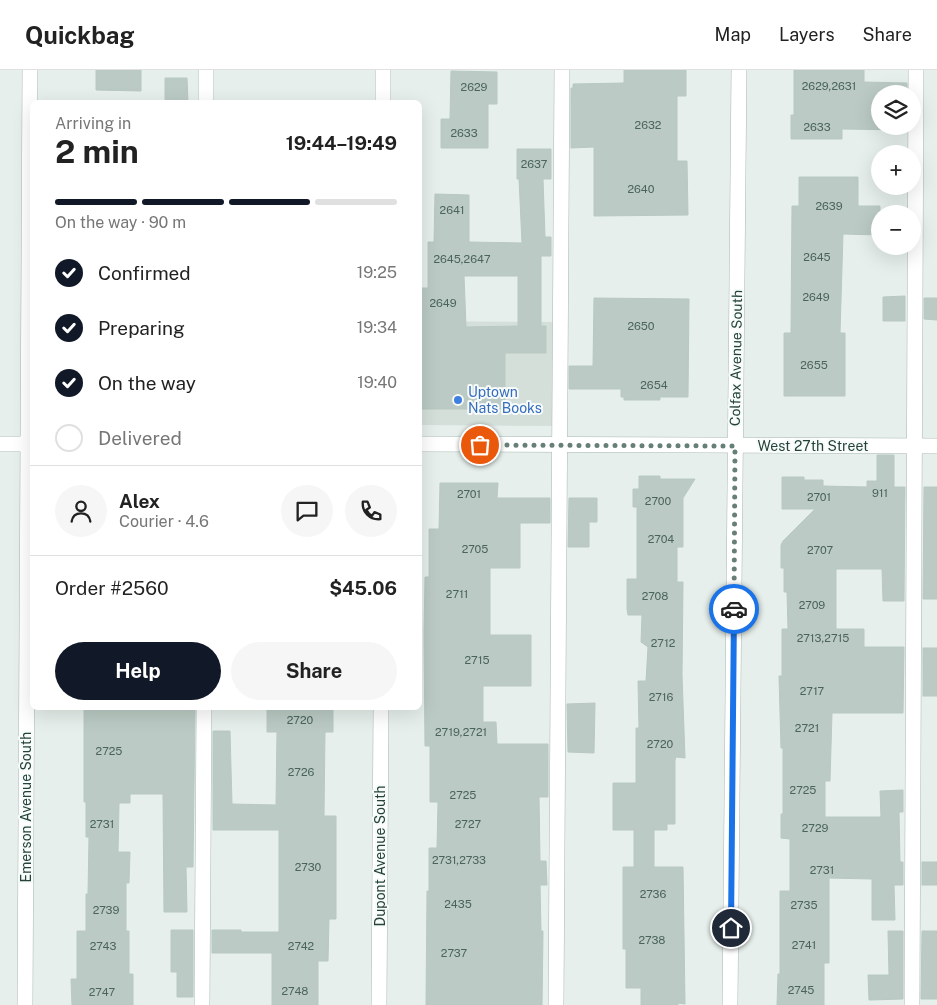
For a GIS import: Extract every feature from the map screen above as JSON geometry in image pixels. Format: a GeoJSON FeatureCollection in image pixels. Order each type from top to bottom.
{"type":"FeatureCollection","features":[{"type":"Feature","properties":{"kind":"street","name":"Emerson Avenue South"},"geometry":{"type":"LineString","coordinates":[[25,1005],[30,444],[30,70]]}},
{"type":"Feature","properties":{"kind":"street"},"geometry":{"type":"LineString","coordinates":[[206,70],[206,100]]}},
{"type":"Feature","properties":{"kind":"street"},"geometry":{"type":"LineString","coordinates":[[383,70],[383,100]]}},
{"type":"Feature","properties":{"kind":"street"},"geometry":{"type":"LineString","coordinates":[[556,1005],[562,70]]}},
{"type":"Feature","properties":{"kind":"street","name":"Colfax Avenue South"},"geometry":{"type":"LineString","coordinates":[[730,1005],[739,70]]}},
{"type":"Feature","properties":{"kind":"street"},"geometry":{"type":"LineString","coordinates":[[912,1005],[914,446],[910,361],[916,70]]}},
{"type":"Feature","properties":{"kind":"street"},"geometry":{"type":"LineString","coordinates":[[0,444],[30,444]]}},
{"type":"Feature","properties":{"kind":"street","name":"West 27th Street"},"geometry":{"type":"LineString","coordinates":[[422,444],[937,446]]}},
{"type":"Feature","properties":{"kind":"street"},"geometry":{"type":"LineString","coordinates":[[202,1005],[204,710]]}},
{"type":"Feature","properties":{"kind":"street","name":"Dupont Avenue South"},"geometry":{"type":"LineString","coordinates":[[379,1005],[381,710]]}},
{"type":"Feature","properties":{"kind":"shaded area"},"geometry":{"type":"Polygon","coordinates":[[[422,321],[557,322],[556,426],[422,425],[422,321]]]}},
{"type":"Feature","properties":{"kind":"building"},"geometry":{"type":"Polygon","coordinates":[[[96,70],[141,70],[141,91],[96,90],[96,70]]]}},
{"type":"Feature","properties":{"kind":"building"},"geometry":{"type":"Polygon","coordinates":[[[624,70],[686,70],[686,96],[677,96],[677,161],[687,161],[688,215],[594,216],[594,147],[571,148],[571,88],[573,88],[573,84],[624,83],[624,70]]]}},
{"type":"Feature","properties":{"kind":"building"},"geometry":{"type":"Polygon","coordinates":[[[794,70],[864,70],[864,82],[907,83],[907,85],[871,85],[871,129],[842,129],[842,139],[791,139],[791,115],[794,115],[794,70]]]}},
{"type":"Feature","properties":{"kind":"building"},"geometry":{"type":"Polygon","coordinates":[[[451,71],[497,72],[497,104],[488,104],[488,148],[441,148],[441,119],[450,119],[451,71]]]}},
{"type":"Feature","properties":{"kind":"building"},"geometry":{"type":"Polygon","coordinates":[[[165,78],[187,78],[188,100],[165,100],[165,78]]]}},
{"type":"Feature","properties":{"kind":"building"},"geometry":{"type":"Polygon","coordinates":[[[517,149],[551,149],[551,179],[543,179],[545,237],[551,237],[551,256],[541,256],[541,326],[546,326],[546,353],[505,353],[505,409],[422,409],[422,288],[428,288],[428,242],[434,242],[435,194],[469,195],[469,242],[522,243],[519,179],[517,179],[517,149]],[[464,276],[466,327],[518,326],[518,276],[464,276]]]}},
{"type":"Feature","properties":{"kind":"building"},"geometry":{"type":"Polygon","coordinates":[[[799,177],[858,177],[858,206],[871,206],[871,235],[843,234],[840,333],[845,333],[845,396],[784,396],[784,333],[791,333],[792,206],[799,206],[799,177]]]}},
{"type":"Feature","properties":{"kind":"building"},"geometry":{"type":"Polygon","coordinates":[[[905,296],[905,321],[883,321],[883,297],[905,296]]]}},
{"type":"Feature","properties":{"kind":"building"},"geometry":{"type":"Polygon","coordinates":[[[594,298],[689,299],[688,397],[660,397],[660,400],[624,400],[624,397],[621,397],[621,389],[569,389],[569,366],[593,366],[594,298]]]}},
{"type":"Feature","properties":{"kind":"building"},"geometry":{"type":"Polygon","coordinates":[[[924,298],[937,298],[937,320],[924,319],[924,298]]]}},
{"type":"Feature","properties":{"kind":"building"},"geometry":{"type":"Polygon","coordinates":[[[877,455],[894,455],[894,487],[905,487],[904,601],[883,601],[882,569],[836,569],[836,629],[864,629],[864,647],[904,647],[903,713],[832,713],[830,781],[825,781],[825,817],[881,817],[880,791],[903,790],[903,812],[899,812],[900,862],[903,862],[903,885],[894,885],[895,920],[872,920],[872,879],[829,878],[829,963],[824,963],[824,1005],[777,1005],[778,974],[780,974],[780,891],[790,891],[790,839],[781,838],[783,748],[781,748],[779,676],[782,676],[782,629],[788,629],[787,592],[784,592],[784,568],[781,568],[781,545],[815,509],[782,509],[782,477],[804,477],[804,480],[823,480],[823,486],[867,487],[867,481],[877,481],[877,455]]]}},
{"type":"Feature","properties":{"kind":"building"},"geometry":{"type":"Polygon","coordinates":[[[639,476],[660,476],[660,479],[695,479],[683,498],[683,547],[677,547],[677,582],[683,582],[682,675],[685,758],[676,757],[675,760],[675,824],[667,824],[667,830],[654,830],[654,867],[683,867],[685,1004],[678,1003],[678,1005],[641,1005],[641,988],[626,988],[626,949],[623,949],[623,867],[634,867],[634,830],[613,830],[613,783],[636,783],[636,728],[639,728],[638,681],[646,681],[648,647],[641,642],[642,615],[628,615],[627,609],[627,579],[637,579],[637,507],[633,507],[633,489],[639,489],[639,476]]]}},
{"type":"Feature","properties":{"kind":"building"},"geometry":{"type":"Polygon","coordinates":[[[440,483],[498,483],[497,498],[550,498],[550,523],[520,523],[520,568],[490,568],[490,635],[531,635],[531,686],[483,686],[483,722],[496,722],[497,744],[548,744],[548,797],[539,797],[540,861],[546,861],[547,885],[540,885],[541,931],[543,931],[542,1005],[426,1005],[429,848],[437,848],[438,802],[430,802],[430,746],[425,746],[425,577],[429,577],[429,529],[439,529],[440,483]]]}},
{"type":"Feature","properties":{"kind":"building"},"geometry":{"type":"Polygon","coordinates":[[[924,487],[937,487],[937,599],[923,599],[924,487]]]}},
{"type":"Feature","properties":{"kind":"building"},"geometry":{"type":"Polygon","coordinates":[[[569,498],[597,498],[597,522],[589,522],[589,547],[568,547],[569,498]]]}},
{"type":"Feature","properties":{"kind":"building"},"geometry":{"type":"Polygon","coordinates":[[[923,648],[937,648],[937,696],[923,696],[923,648]]]}},
{"type":"Feature","properties":{"kind":"building"},"geometry":{"type":"Polygon","coordinates":[[[595,703],[594,753],[568,752],[567,704],[595,703]]]}},
{"type":"Feature","properties":{"kind":"building"},"geometry":{"type":"Polygon","coordinates":[[[84,710],[195,710],[193,867],[186,867],[187,912],[164,912],[163,794],[130,794],[130,803],[119,803],[118,852],[130,852],[129,883],[126,883],[126,931],[129,931],[129,974],[133,974],[133,1005],[72,1005],[71,979],[77,979],[77,931],[86,931],[89,837],[86,837],[86,802],[84,802],[84,710]]]}},
{"type":"Feature","properties":{"kind":"building"},"geometry":{"type":"Polygon","coordinates":[[[267,710],[333,710],[333,732],[325,732],[324,816],[336,816],[336,919],[329,919],[328,961],[318,961],[318,1005],[272,1005],[272,953],[212,953],[212,930],[279,932],[279,830],[213,830],[213,731],[230,731],[232,804],[276,805],[277,732],[267,732],[267,710]]]}},
{"type":"Feature","properties":{"kind":"building"},"geometry":{"type":"Polygon","coordinates":[[[922,862],[937,862],[937,885],[922,885],[922,862]]]}},
{"type":"Feature","properties":{"kind":"building"},"geometry":{"type":"Polygon","coordinates":[[[171,930],[193,930],[193,997],[177,997],[177,972],[171,972],[171,930]]]}},
{"type":"Feature","properties":{"kind":"building"},"geometry":{"type":"Polygon","coordinates":[[[888,931],[903,931],[903,999],[869,1000],[868,975],[889,975],[888,931]]]}},
{"type":"Feature","properties":{"kind":"building"},"geometry":{"type":"Polygon","coordinates":[[[922,931],[937,931],[937,999],[921,999],[922,931]]]}},
{"type":"Feature","properties":{"kind":"way so far"},"geometry":{"type":"LineString","coordinates":[[480,445],[735,446],[734,609]]}},
{"type":"Feature","properties":{"kind":"place","name":"Uptown Nats Books"},"geometry":{"type":"Point","coordinates":[458,400]}},
{"type":"Feature","properties":{"kind":"route"},"geometry":{"type":"LineString","coordinates":[[731,928],[734,609]]}}]}
